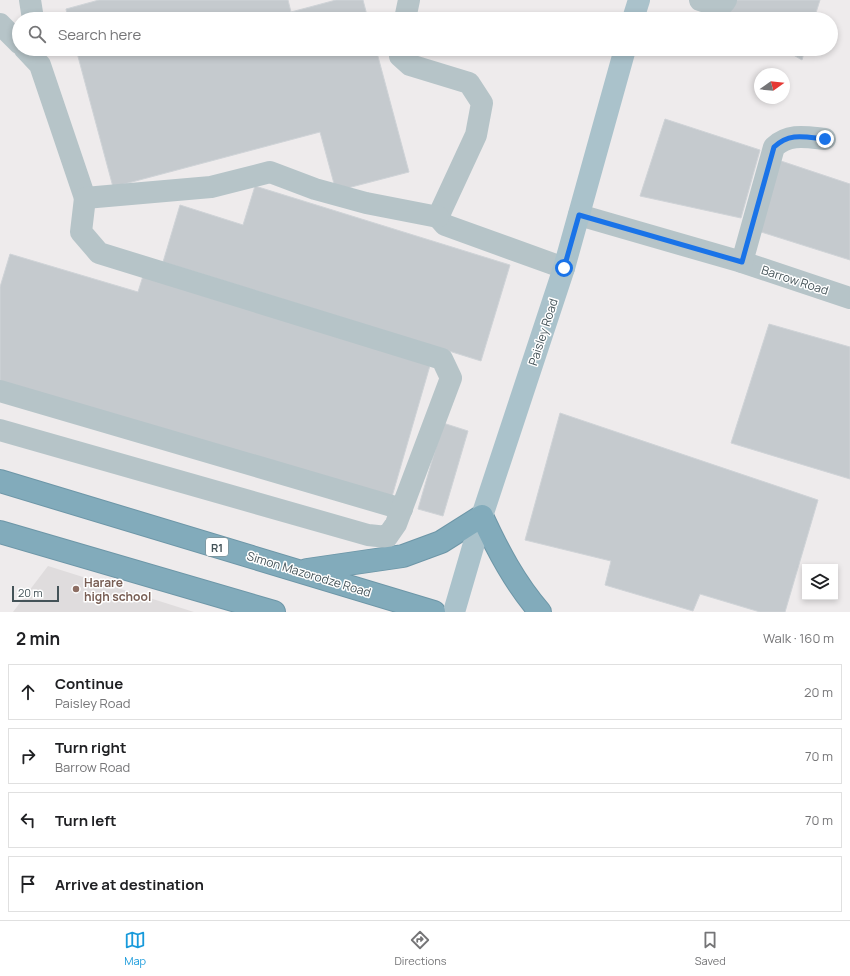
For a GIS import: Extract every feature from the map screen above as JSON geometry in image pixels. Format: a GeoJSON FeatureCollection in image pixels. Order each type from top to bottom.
{"type":"FeatureCollection","features":[{"type":"Feature","properties":{"kind":"highway","name":"Simon Mazorodze Road"},"geometry":{"type":"LineString","coordinates":[[0,482],[434,612]]}},
{"type":"Feature","properties":{"kind":"highway"},"geometry":{"type":"LineString","coordinates":[[299,571],[403,556],[441,542],[482,516],[503,560],[523,592],[540,612]]}},
{"type":"Feature","properties":{"kind":"highway"},"geometry":{"type":"LineString","coordinates":[[0,532],[274,612]]}},
{"type":"Feature","properties":{"kind":"main road"},"geometry":{"type":"LineString","coordinates":[[635,12],[639,0]]}},
{"type":"Feature","properties":{"kind":"main road","name":"Paisley Road"},"geometry":{"type":"LineString","coordinates":[[454,612],[482,516],[564,268],[623,56]]}},
{"type":"Feature","properties":{"kind":"street"},"geometry":{"type":"LineString","coordinates":[[30,0],[32,12]]}},
{"type":"Feature","properties":{"kind":"street"},"geometry":{"type":"LineString","coordinates":[[406,12],[409,0]]}},
{"type":"Feature","properties":{"kind":"street"},"geometry":{"type":"LineString","coordinates":[[700,0],[715,5],[724,3],[726,0]]}},
{"type":"Feature","properties":{"kind":"street"},"geometry":{"type":"LineString","coordinates":[[0,24],[12,36]]}},
{"type":"Feature","properties":{"kind":"street"},"geometry":{"type":"LineString","coordinates":[[400,56],[410,65],[469,83],[482,103],[476,135],[438,217]]}},
{"type":"Feature","properties":{"kind":"street"},"geometry":{"type":"LineString","coordinates":[[0,430],[368,536],[387,537],[396,524],[451,378],[442,359],[99,253],[81,232],[85,198],[39,57]]}},
{"type":"Feature","properties":{"kind":"street"},"geometry":{"type":"LineString","coordinates":[[742,262],[774,147],[781,141],[791,136],[825,139]]}},
{"type":"Feature","properties":{"kind":"street"},"geometry":{"type":"LineString","coordinates":[[85,198],[211,187],[270,172],[315,189],[366,203],[438,217],[445,225],[564,268]]}},
{"type":"Feature","properties":{"kind":"street","name":"Barrow Road"},"geometry":{"type":"LineString","coordinates":[[579,215],[742,262],[850,298]]}},
{"type":"Feature","properties":{"kind":"street"},"geometry":{"type":"LineString","coordinates":[[0,391],[402,509]]}},
{"type":"Feature","properties":{"kind":"shaded area","name":"Harare high school"},"geometry":{"type":"Polygon","coordinates":[[[48,566],[194,612],[13,612],[48,566]]]}},
{"type":"Feature","properties":{"kind":"building"},"geometry":{"type":"Polygon","coordinates":[[[99,0],[288,0],[291,12],[67,12],[66,9],[99,0]]]}},
{"type":"Feature","properties":{"kind":"building"},"geometry":{"type":"Polygon","coordinates":[[[336,0],[363,0],[366,12],[291,12],[336,0]]]}},
{"type":"Feature","properties":{"kind":"building"},"geometry":{"type":"Polygon","coordinates":[[[732,0],[820,0],[816,12],[728,12],[732,0]]]}},
{"type":"Feature","properties":{"kind":"building"},"geometry":{"type":"Polygon","coordinates":[[[78,56],[378,56],[409,172],[336,191],[320,132],[113,187],[78,56]]]}},
{"type":"Feature","properties":{"kind":"building"},"geometry":{"type":"Polygon","coordinates":[[[795,56],[803,56],[802,60],[795,56]]]}},
{"type":"Feature","properties":{"kind":"building"},"geometry":{"type":"Polygon","coordinates":[[[665,119],[760,150],[741,218],[640,196],[665,119]]]}},
{"type":"Feature","properties":{"kind":"building"},"geometry":{"type":"Polygon","coordinates":[[[778,160],[850,184],[850,260],[758,231],[778,160]]]}},
{"type":"Feature","properties":{"kind":"building"},"geometry":{"type":"Polygon","coordinates":[[[255,186],[510,265],[481,361],[163,262],[180,205],[243,225],[255,186]]]}},
{"type":"Feature","properties":{"kind":"building"},"geometry":{"type":"Polygon","coordinates":[[[10,254],[138,292],[143,276],[431,362],[391,500],[0,383],[0,287],[10,254]]]}},
{"type":"Feature","properties":{"kind":"building"},"geometry":{"type":"Polygon","coordinates":[[[769,324],[850,347],[850,479],[731,443],[769,324]]]}},
{"type":"Feature","properties":{"kind":"building"},"geometry":{"type":"Polygon","coordinates":[[[560,413],[818,500],[785,612],[760,612],[700,594],[693,611],[605,585],[611,561],[525,540],[560,413]]]}},
{"type":"Feature","properties":{"kind":"building"},"geometry":{"type":"Polygon","coordinates":[[[443,423],[468,431],[443,516],[418,509],[443,423]]]}},
{"type":"Feature","properties":{"kind":"place","name":"Harare high school"},"geometry":{"type":"Point","coordinates":[76,589]}},
{"type":"Feature","properties":{"kind":"route"},"geometry":{"type":"LineString","coordinates":[[564,268],[579,215],[742,262],[774,147],[781,141],[791,136],[825,139]]}}]}
